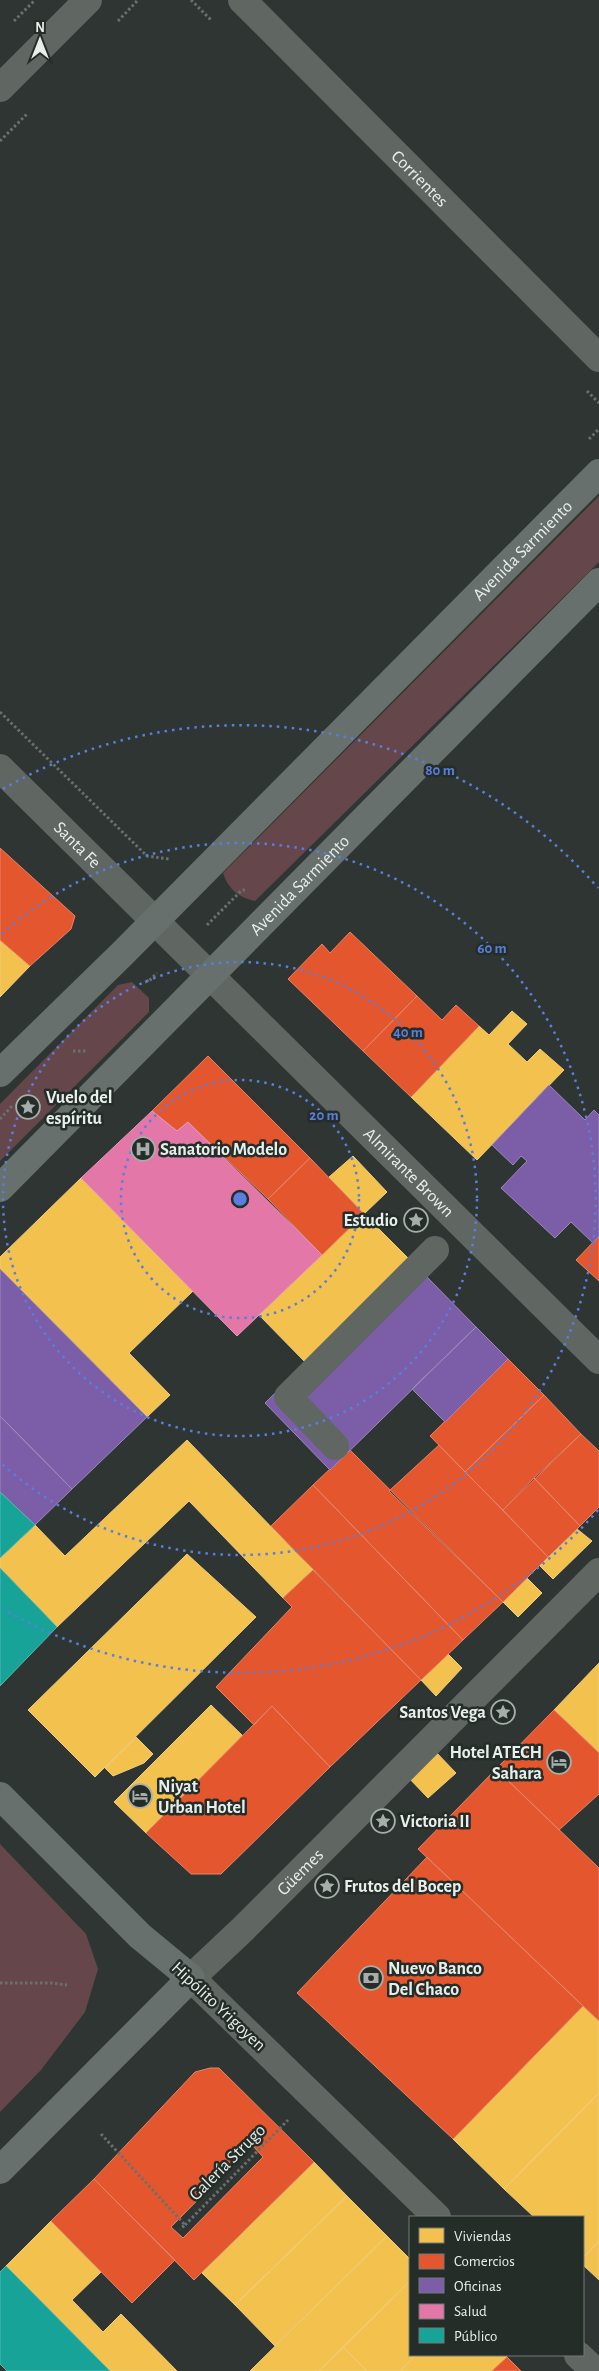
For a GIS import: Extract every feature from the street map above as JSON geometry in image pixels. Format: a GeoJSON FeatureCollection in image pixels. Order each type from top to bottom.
{"type":"FeatureCollection","features":[{"type":"Feature","properties":{"kind":"main road","name":"Avenida Sarmiento"},"geometry":{"type":"LineString","coordinates":[[0,1073],[156,920],[599,474]]}},
{"type":"Feature","properties":{"kind":"main road","name":"Avenida Sarmiento"},"geometry":{"type":"LineString","coordinates":[[0,1188],[209,974],[599,582]]}},
{"type":"Feature","properties":{"kind":"main road","name":"Hipólito Yrigoyen"},"geometry":{"type":"LineString","coordinates":[[0,1796],[140,1936],[191,1978]]}},
{"type":"Feature","properties":{"kind":"main road","name":"Güemes"},"geometry":{"type":"LineString","coordinates":[[0,2170],[191,1978]]}},
{"type":"Feature","properties":{"kind":"street"},"geometry":{"type":"LineString","coordinates":[[0,88],[88,0]]}},
{"type":"Feature","properties":{"kind":"street","name":"Corrientes"},"geometry":{"type":"LineString","coordinates":[[242,0],[599,358]]}},
{"type":"Feature","properties":{"kind":"street","name":"Santa Fe"},"geometry":{"type":"LineString","coordinates":[[0,768],[156,920]]}},
{"type":"Feature","properties":{"kind":"street","name":"Almirante Brown"},"geometry":{"type":"LineString","coordinates":[[156,920],[599,1360]]}},
{"type":"Feature","properties":{"kind":"street"},"geometry":{"type":"LineString","coordinates":[[335,1446],[288,1398],[435,1250]]}},
{"type":"Feature","properties":{"kind":"street","name":"Güemes"},"geometry":{"type":"LineString","coordinates":[[191,1978],[243,1929],[599,1572]]}},
{"type":"Feature","properties":{"kind":"street","name":"Hipólito Yrigoyen"},"geometry":{"type":"LineString","coordinates":[[191,1978],[436,2216]]}},
{"type":"Feature","properties":{"kind":"street"},"geometry":{"type":"LineString","coordinates":[[579,2356],[595,2371]]}},
{"type":"Feature","properties":{"kind":"path"},"geometry":{"type":"LineString","coordinates":[[7,28],[35,0]]}},
{"type":"Feature","properties":{"kind":"path"},"geometry":{"type":"LineString","coordinates":[[0,712],[147,856]]}},
{"type":"Feature","properties":{"kind":"path"},"geometry":{"type":"LineString","coordinates":[[0,1983],[51,1983],[67,1986]]}},
{"type":"Feature","properties":{"kind":"path","name":"Galería Strugo"},"geometry":{"type":"LineString","coordinates":[[180,2229],[289,2119]]}},
{"type":"Feature","properties":{"kind":"path","name":"Galería Strugo"},"geometry":{"type":"LineString","coordinates":[[100,2134],[185,2225]]}},
{"type":"Feature","properties":{"kind":"shaded area"},"geometry":{"type":"Polygon","coordinates":[[[599,496],[599,562],[255,901],[244,898],[235,892],[228,884],[223,873],[599,496]]]}},
{"type":"Feature","properties":{"kind":"shaded area"},"geometry":{"type":"Polygon","coordinates":[[[132,982],[149,998],[149,1012],[0,1161],[0,1104],[118,985],[132,982]]]}},
{"type":"Feature","properties":{"kind":"shaded area"},"geometry":{"type":"Polygon","coordinates":[[[0,1844],[86,1934],[98,1969],[85,2012],[41,2070],[0,2112],[0,1844]]]}},
{"type":"Feature","properties":{"kind":"building: Viviendas"},"geometry":{"type":"Polygon","coordinates":[[[0,940],[30,966],[0,997],[0,940]]]}},
{"type":"Feature","properties":{"kind":"building: Viviendas"},"geometry":{"type":"Polygon","coordinates":[[[512,1011],[527,1024],[508,1044],[527,1062],[540,1049],[564,1070],[477,1160],[411,1097],[479,1026],[489,1035],[512,1011]]]}},
{"type":"Feature","properties":{"kind":"building: Viviendas"},"geometry":{"type":"Polygon","coordinates":[[[353,1156],[387,1192],[364,1214],[329,1177],[353,1156]]]}},
{"type":"Feature","properties":{"kind":"building: Viviendas"},"geometry":{"type":"Polygon","coordinates":[[[81,1178],[193,1291],[129,1353],[170,1395],[147,1417],[0,1269],[0,1257],[81,1178]]]}},
{"type":"Feature","properties":{"kind":"building: Viviendas"},"geometry":{"type":"Polygon","coordinates":[[[364,1214],[412,1262],[306,1363],[259,1315],[364,1214]]]}},
{"type":"Feature","properties":{"kind":"building: Viviendas"},"geometry":{"type":"Polygon","coordinates":[[[187,1440],[313,1570],[283,1598],[189,1501],[57,1627],[0,1568],[0,1558],[35,1525],[65,1556],[187,1440]]]}},
{"type":"Feature","properties":{"kind":"building: Viviendas"},"geometry":{"type":"Polygon","coordinates":[[[577,1529],[592,1541],[553,1579],[540,1566],[577,1529]]]}},
{"type":"Feature","properties":{"kind":"building: Viviendas"},"geometry":{"type":"Polygon","coordinates":[[[187,1554],[256,1617],[95,1777],[28,1710],[187,1554]]]}},
{"type":"Feature","properties":{"kind":"building: Viviendas"},"geometry":{"type":"Polygon","coordinates":[[[526,1577],[542,1593],[518,1617],[503,1602],[526,1577]]]}},
{"type":"Feature","properties":{"kind":"building: Viviendas"},"geometry":{"type":"Polygon","coordinates":[[[448,1654],[462,1668],[436,1696],[421,1680],[448,1654]]]}},
{"type":"Feature","properties":{"kind":"building: Viviendas"},"geometry":{"type":"Polygon","coordinates":[[[599,1663],[599,1753],[554,1710],[599,1663]]]}},
{"type":"Feature","properties":{"kind":"building: Viviendas"},"geometry":{"type":"Polygon","coordinates":[[[211,1705],[243,1736],[146,1833],[114,1802],[211,1705]]]}},
{"type":"Feature","properties":{"kind":"building: Viviendas"},"geometry":{"type":"Polygon","coordinates":[[[136,1737],[153,1754],[144,1763],[113,1776],[105,1768],[136,1737]]]}},
{"type":"Feature","properties":{"kind":"building: Viviendas"},"geometry":{"type":"Polygon","coordinates":[[[433,1749],[456,1773],[428,1798],[406,1775],[433,1749]]]}},
{"type":"Feature","properties":{"kind":"building: Viviendas"},"geometry":{"type":"Polygon","coordinates":[[[583,2006],[599,2021],[599,2093],[504,2189],[453,2139],[583,2006]]]}},
{"type":"Feature","properties":{"kind":"building: Viviendas"},"geometry":{"type":"Polygon","coordinates":[[[599,2093],[599,2241],[584,2257],[584,2216],[533,2216],[504,2189],[599,2093]]]}},
{"type":"Feature","properties":{"kind":"building: Viviendas"},"geometry":{"type":"Polygon","coordinates":[[[314,2162],[347,2196],[235,2305],[202,2273],[314,2162]]]}},
{"type":"Feature","properties":{"kind":"building: Viviendas"},"geometry":{"type":"Polygon","coordinates":[[[347,2196],[387,2236],[275,2346],[235,2305],[347,2196]]]}},
{"type":"Feature","properties":{"kind":"building: Viviendas"},"geometry":{"type":"Polygon","coordinates":[[[51,2221],[101,2272],[72,2300],[103,2332],[121,2314],[177,2371],[110,2371],[6,2266],[51,2221]]]}},
{"type":"Feature","properties":{"kind":"building: Viviendas"},"geometry":{"type":"Polygon","coordinates":[[[387,2236],[409,2258],[409,2282],[319,2371],[250,2371],[387,2236]]]}},
{"type":"Feature","properties":{"kind":"building: Viviendas"},"geometry":{"type":"Polygon","coordinates":[[[599,2241],[599,2280],[584,2266],[584,2257],[599,2241]]]}},
{"type":"Feature","properties":{"kind":"building: Viviendas"},"geometry":{"type":"Polygon","coordinates":[[[409,2282],[409,2356],[415,2356],[400,2371],[367,2371],[343,2347],[409,2282]]]}},
{"type":"Feature","properties":{"kind":"building: Viviendas"},"geometry":{"type":"Polygon","coordinates":[[[343,2347],[367,2371],[319,2371],[343,2347]]]}},
{"type":"Feature","properties":{"kind":"building: Viviendas"},"geometry":{"type":"Polygon","coordinates":[[[415,2356],[507,2357],[492,2371],[400,2371],[415,2356]]]}},
{"type":"Feature","properties":{"kind":"building: Comercios"},"geometry":{"type":"Polygon","coordinates":[[[0,848],[75,916],[71,929],[30,966],[0,940],[0,848]]]}},
{"type":"Feature","properties":{"kind":"building: Comercios"},"geometry":{"type":"Polygon","coordinates":[[[350,932],[417,996],[363,1051],[288,979],[322,944],[330,953],[350,932]]]}},
{"type":"Feature","properties":{"kind":"building: Comercios"},"geometry":{"type":"Polygon","coordinates":[[[417,996],[442,1020],[456,1005],[479,1026],[411,1097],[363,1051],[417,996]]]}},
{"type":"Feature","properties":{"kind":"building: Comercios"},"geometry":{"type":"Polygon","coordinates":[[[208,1056],[310,1158],[268,1199],[188,1122],[177,1131],[152,1111],[208,1056]]]}},
{"type":"Feature","properties":{"kind":"building: Comercios"},"geometry":{"type":"Polygon","coordinates":[[[310,1158],[364,1214],[322,1255],[268,1199],[310,1158]]]}},
{"type":"Feature","properties":{"kind":"building: Comercios"},"geometry":{"type":"Polygon","coordinates":[[[599,1236],[599,1281],[576,1260],[599,1236]]]}},
{"type":"Feature","properties":{"kind":"building: Comercios"},"geometry":{"type":"Polygon","coordinates":[[[508,1359],[544,1395],[465,1472],[430,1436],[508,1359]]]}},
{"type":"Feature","properties":{"kind":"building: Comercios"},"geometry":{"type":"Polygon","coordinates":[[[544,1395],[581,1434],[503,1510],[465,1472],[544,1395]]]}},
{"type":"Feature","properties":{"kind":"building: Comercios"},"geometry":{"type":"Polygon","coordinates":[[[581,1434],[599,1451],[599,1507],[580,1526],[534,1478],[581,1434]]]}},
{"type":"Feature","properties":{"kind":"building: Comercios"},"geometry":{"type":"Polygon","coordinates":[[[439,1445],[548,1557],[503,1602],[389,1491],[439,1445]]]}},
{"type":"Feature","properties":{"kind":"building: Comercios"},"geometry":{"type":"Polygon","coordinates":[[[350,1450],[503,1602],[463,1640],[313,1485],[350,1450]]]}},
{"type":"Feature","properties":{"kind":"building: Comercios"},"geometry":{"type":"Polygon","coordinates":[[[534,1478],[580,1526],[548,1557],[503,1510],[534,1478]]]}},
{"type":"Feature","properties":{"kind":"building: Comercios"},"geometry":{"type":"Polygon","coordinates":[[[313,1485],[463,1640],[421,1680],[271,1526],[313,1485]]]}},
{"type":"Feature","properties":{"kind":"building: Comercios"},"geometry":{"type":"Polygon","coordinates":[[[313,1570],[421,1680],[330,1767],[272,1706],[254,1725],[216,1687],[292,1607],[283,1598],[313,1570]]]}},
{"type":"Feature","properties":{"kind":"building: Comercios"},"geometry":{"type":"Polygon","coordinates":[[[272,1706],[330,1767],[221,1874],[191,1874],[146,1833],[272,1706]]]}},
{"type":"Feature","properties":{"kind":"building: Comercios"},"geometry":{"type":"Polygon","coordinates":[[[554,1710],[599,1753],[599,1794],[559,1830],[496,1769],[554,1710]]]}},
{"type":"Feature","properties":{"kind":"building: Comercios"},"geometry":{"type":"Polygon","coordinates":[[[496,1769],[599,1868],[599,2021],[418,1849],[496,1769]]]}},
{"type":"Feature","properties":{"kind":"building: Comercios"},"geometry":{"type":"Polygon","coordinates":[[[427,1857],[583,2006],[453,2139],[297,1993],[427,1857]]]}},
{"type":"Feature","properties":{"kind":"building: Comercios"},"geometry":{"type":"Polygon","coordinates":[[[219,2068],[314,2162],[194,2280],[94,2179],[195,2072],[219,2068]],[[252,2145],[171,2227],[183,2238],[263,2157],[252,2145]]]}},
{"type":"Feature","properties":{"kind":"building: Comercios"},"geometry":{"type":"Polygon","coordinates":[[[94,2179],[175,2260],[132,2303],[51,2221],[94,2179]]]}},
{"type":"Feature","properties":{"kind":"building: Comercios"},"geometry":{"type":"Polygon","coordinates":[[[507,2357],[521,2371],[492,2371],[507,2357]]]}},
{"type":"Feature","properties":{"kind":"building: Oficinas"},"geometry":{"type":"Polygon","coordinates":[[[549,1085],[585,1120],[594,1110],[599,1115],[599,1236],[593,1243],[571,1222],[555,1238],[501,1188],[527,1161],[521,1156],[513,1165],[492,1145],[549,1085]]]}},
{"type":"Feature","properties":{"kind":"building: Oficinas"},"geometry":{"type":"Polygon","coordinates":[[[0,1269],[147,1417],[72,1489],[0,1416],[0,1269]]]}},
{"type":"Feature","properties":{"kind":"building: Oficinas"},"geometry":{"type":"Polygon","coordinates":[[[425,1275],[476,1327],[330,1470],[265,1403],[306,1363],[425,1275]]]}},
{"type":"Feature","properties":{"kind":"building: Oficinas"},"geometry":{"type":"Polygon","coordinates":[[[476,1327],[508,1359],[445,1422],[412,1389],[476,1327]]]}},
{"type":"Feature","properties":{"kind":"building: Oficinas"},"geometry":{"type":"Polygon","coordinates":[[[0,1416],[72,1489],[35,1525],[0,1492],[0,1416]]]}},
{"type":"Feature","properties":{"kind":"building: Salud"},"geometry":{"type":"Polygon","coordinates":[[[152,1111],[177,1131],[188,1122],[322,1255],[237,1336],[81,1178],[152,1111]]]}},
{"type":"Feature","properties":{"kind":"building: Público"},"geometry":{"type":"Polygon","coordinates":[[[0,1492],[35,1525],[0,1558],[0,1492]]]}},
{"type":"Feature","properties":{"kind":"building: Público"},"geometry":{"type":"Polygon","coordinates":[[[0,1568],[57,1627],[0,1686],[0,1568]]]}},
{"type":"Feature","properties":{"kind":"building: Público"},"geometry":{"type":"Polygon","coordinates":[[[6,2266],[110,2371],[7,2371],[0,2364],[0,2272],[6,2266]]]}},
{"type":"Feature","properties":{"kind":"place","name":"Vuelo del espíritu"},"geometry":{"type":"Point","coordinates":[28,1107]}},
{"type":"Feature","properties":{"kind":"place","name":"Sanatorio Modelo"},"geometry":{"type":"Point","coordinates":[143,1149]}},
{"type":"Feature","properties":{"kind":"place","name":"Estudio"},"geometry":{"type":"Point","coordinates":[416,1220]}},
{"type":"Feature","properties":{"kind":"place","name":"Santos Vega"},"geometry":{"type":"Point","coordinates":[503,1712]}},
{"type":"Feature","properties":{"kind":"place","name":"Hotel ATECH Sahara"},"geometry":{"type":"Point","coordinates":[559,1762]}},
{"type":"Feature","properties":{"kind":"place","name":"Niyat Urban Hotel"},"geometry":{"type":"Point","coordinates":[140,1796]}},
{"type":"Feature","properties":{"kind":"place","name":"Victoria II"},"geometry":{"type":"Point","coordinates":[383,1821]}},
{"type":"Feature","properties":{"kind":"place","name":"Frutos del Bocep"},"geometry":{"type":"Point","coordinates":[327,1886]}},
{"type":"Feature","properties":{"kind":"place","name":"Nuevo Banco Del Chaco"},"geometry":{"type":"Point","coordinates":[371,1978]}}]}
